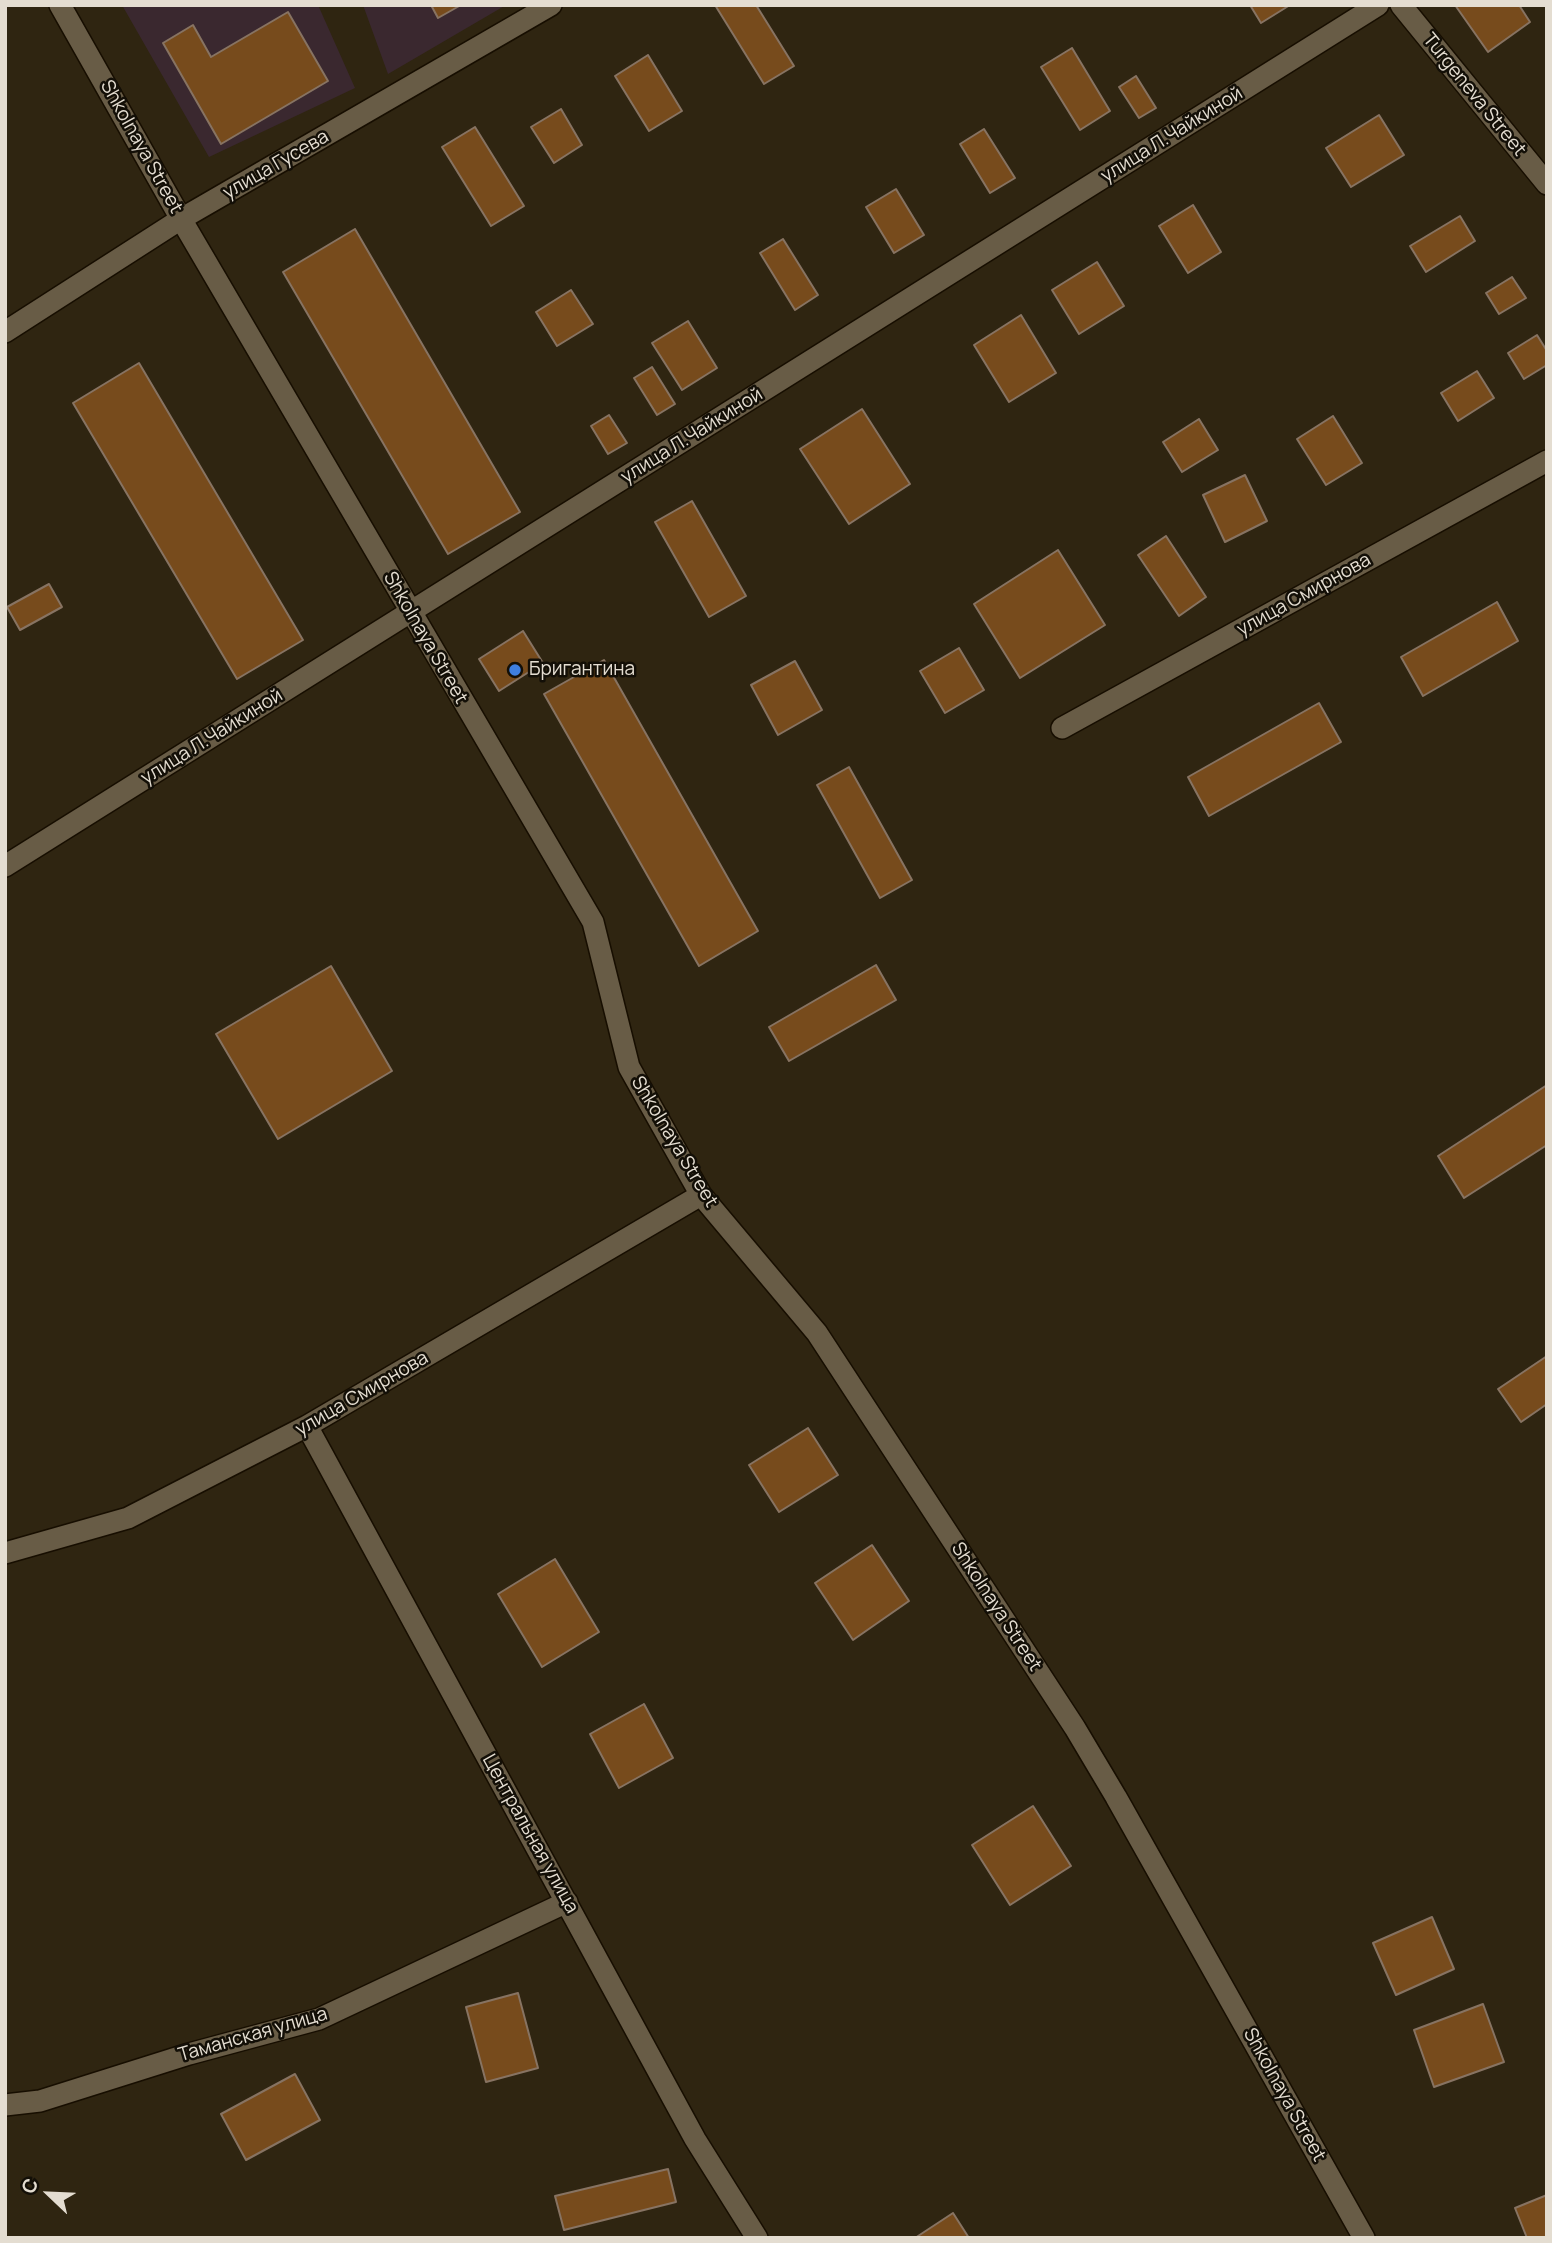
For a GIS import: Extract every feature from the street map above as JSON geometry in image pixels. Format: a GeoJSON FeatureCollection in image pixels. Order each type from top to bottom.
{"type":"FeatureCollection","features":[{"type":"Feature","properties":{"kind":"street","name":"Shkolnaya Street"},"geometry":{"type":"LineString","coordinates":[[61,5],[181,219],[593,922],[629,1067],[701,1195],[817,1333],[1075,1728],[1123,1808],[1364,2238]]}},
{"type":"Feature","properties":{"kind":"street","name":"улица Гусева"},"geometry":{"type":"LineString","coordinates":[[5,332],[181,219],[551,5]]}},
{"type":"Feature","properties":{"kind":"street","name":"улица Л.Чайкиной"},"geometry":{"type":"LineString","coordinates":[[5,866],[1378,5]]}},
{"type":"Feature","properties":{"kind":"street","name":"Turgeneva Street"},"geometry":{"type":"LineString","coordinates":[[1401,5],[1547,184]]}},
{"type":"Feature","properties":{"kind":"street","name":"улица Смирнова"},"geometry":{"type":"LineString","coordinates":[[1062,728],[1547,461]]}},
{"type":"Feature","properties":{"kind":"street","name":"улица Смирнова"},"geometry":{"type":"LineString","coordinates":[[5,1553],[128,1518],[307,1426],[701,1195]]}},
{"type":"Feature","properties":{"kind":"street","name":"Центральная улица"},"geometry":{"type":"LineString","coordinates":[[307,1426],[695,2139],[757,2238]]}},
{"type":"Feature","properties":{"kind":"street","name":"Таманская улица"},"geometry":{"type":"LineString","coordinates":[[5,2105],[40,2101],[189,2054],[319,2019],[567,1902]]}},
{"type":"Feature","properties":{"kind":"shaded area"},"geometry":{"type":"Polygon","coordinates":[[[122,5],[318,5],[355,88],[209,157],[122,5]]]}},
{"type":"Feature","properties":{"kind":"shaded area"},"geometry":{"type":"Polygon","coordinates":[[[363,5],[506,5],[388,74],[363,5]]]}},
{"type":"Feature","properties":{"kind":"building"},"geometry":{"type":"Polygon","coordinates":[[[431,5],[461,5],[438,18],[431,5]]]}},
{"type":"Feature","properties":{"kind":"building"},"geometry":{"type":"Polygon","coordinates":[[[715,5],[756,5],[794,66],[764,84],[715,5]]]}},
{"type":"Feature","properties":{"kind":"building"},"geometry":{"type":"Polygon","coordinates":[[[1250,5],[1290,5],[1261,23],[1250,5]]]}},
{"type":"Feature","properties":{"kind":"building"},"geometry":{"type":"Polygon","coordinates":[[[1455,5],[1519,5],[1530,22],[1488,52],[1455,5]]]}},
{"type":"Feature","properties":{"kind":"building"},"geometry":{"type":"Polygon","coordinates":[[[288,12],[328,81],[221,144],[163,43],[193,25],[211,57],[288,12]]]}},
{"type":"Feature","properties":{"kind":"building"},"geometry":{"type":"Polygon","coordinates":[[[1072,48],[1110,111],[1080,130],[1041,67],[1072,48]]]}},
{"type":"Feature","properties":{"kind":"building"},"geometry":{"type":"Polygon","coordinates":[[[648,55],[682,111],[649,131],[615,76],[648,55]]]}},
{"type":"Feature","properties":{"kind":"building"},"geometry":{"type":"Polygon","coordinates":[[[1136,76],[1156,108],[1139,118],[1119,87],[1136,76]]]}},
{"type":"Feature","properties":{"kind":"building"},"geometry":{"type":"Polygon","coordinates":[[[561,109],[582,145],[554,163],[531,127],[561,109]]]}},
{"type":"Feature","properties":{"kind":"building"},"geometry":{"type":"Polygon","coordinates":[[[1379,115],[1404,155],[1351,187],[1326,148],[1379,115]]]}},
{"type":"Feature","properties":{"kind":"building"},"geometry":{"type":"Polygon","coordinates":[[[475,127],[524,206],[491,226],[442,147],[475,127]]]}},
{"type":"Feature","properties":{"kind":"building"},"geometry":{"type":"Polygon","coordinates":[[[984,129],[1015,178],[990,193],[960,144],[984,129]]]}},
{"type":"Feature","properties":{"kind":"building"},"geometry":{"type":"Polygon","coordinates":[[[896,189],[924,235],[894,253],[866,207],[896,189]]]}},
{"type":"Feature","properties":{"kind":"building"},"geometry":{"type":"Polygon","coordinates":[[[1193,205],[1221,252],[1188,273],[1159,226],[1193,205]]]}},
{"type":"Feature","properties":{"kind":"building"},"geometry":{"type":"Polygon","coordinates":[[[1460,216],[1475,241],[1426,272],[1410,246],[1460,216]]]}},
{"type":"Feature","properties":{"kind":"building"},"geometry":{"type":"Polygon","coordinates":[[[355,229],[520,512],[448,554],[283,272],[355,229]]]}},
{"type":"Feature","properties":{"kind":"building"},"geometry":{"type":"Polygon","coordinates":[[[783,239],[818,295],[795,310],[760,253],[783,239]]]}},
{"type":"Feature","properties":{"kind":"building"},"geometry":{"type":"Polygon","coordinates":[[[1097,262],[1124,306],[1079,334],[1052,290],[1097,262]]]}},
{"type":"Feature","properties":{"kind":"building"},"geometry":{"type":"Polygon","coordinates":[[[1512,277],[1526,298],[1499,314],[1486,293],[1512,277]]]}},
{"type":"Feature","properties":{"kind":"building"},"geometry":{"type":"Polygon","coordinates":[[[571,290],[593,324],[557,346],[536,312],[571,290]]]}},
{"type":"Feature","properties":{"kind":"building"},"geometry":{"type":"Polygon","coordinates":[[[1021,315],[1056,373],[1009,402],[974,345],[1021,315]]]}},
{"type":"Feature","properties":{"kind":"building"},"geometry":{"type":"Polygon","coordinates":[[[688,321],[717,368],[682,390],[652,343],[688,321]]]}},
{"type":"Feature","properties":{"kind":"building"},"geometry":{"type":"Polygon","coordinates":[[[1537,335],[1547,351],[1547,365],[1524,379],[1508,353],[1537,335]]]}},
{"type":"Feature","properties":{"kind":"building"},"geometry":{"type":"Polygon","coordinates":[[[139,363],[303,640],[237,679],[73,403],[139,363]]]}},
{"type":"Feature","properties":{"kind":"building"},"geometry":{"type":"Polygon","coordinates":[[[652,367],[675,404],[657,415],[634,378],[652,367]]]}},
{"type":"Feature","properties":{"kind":"building"},"geometry":{"type":"Polygon","coordinates":[[[1477,371],[1494,398],[1458,421],[1441,393],[1477,371]]]}},
{"type":"Feature","properties":{"kind":"building"},"geometry":{"type":"Polygon","coordinates":[[[862,409],[910,484],[849,524],[800,449],[862,409]]]}},
{"type":"Feature","properties":{"kind":"building"},"geometry":{"type":"Polygon","coordinates":[[[609,415],[627,443],[608,454],[591,426],[609,415]]]}},
{"type":"Feature","properties":{"kind":"building"},"geometry":{"type":"Polygon","coordinates":[[[1333,416],[1362,463],[1326,485],[1297,439],[1333,416]]]}},
{"type":"Feature","properties":{"kind":"building"},"geometry":{"type":"Polygon","coordinates":[[[1199,419],[1218,450],[1182,472],[1163,442],[1199,419]]]}},
{"type":"Feature","properties":{"kind":"building"},"geometry":{"type":"Polygon","coordinates":[[[1245,475],[1267,521],[1225,542],[1203,495],[1245,475]]]}},
{"type":"Feature","properties":{"kind":"building"},"geometry":{"type":"Polygon","coordinates":[[[692,501],[746,596],[709,617],[655,522],[692,501]]]}},
{"type":"Feature","properties":{"kind":"building"},"geometry":{"type":"Polygon","coordinates":[[[1166,536],[1206,597],[1179,616],[1138,555],[1166,536]]]}},
{"type":"Feature","properties":{"kind":"building"},"geometry":{"type":"Polygon","coordinates":[[[1058,550],[1105,625],[1020,678],[974,604],[1058,550]]]}},
{"type":"Feature","properties":{"kind":"building"},"geometry":{"type":"Polygon","coordinates":[[[49,584],[62,607],[20,630],[7,607],[49,584]]]}},
{"type":"Feature","properties":{"kind":"building"},"geometry":{"type":"Polygon","coordinates":[[[1497,602],[1518,641],[1423,696],[1401,657],[1497,602]]]}},
{"type":"Feature","properties":{"kind":"building"},"geometry":{"type":"Polygon","coordinates":[[[523,631],[543,663],[499,691],[479,659],[523,631]]]}},
{"type":"Feature","properties":{"kind":"building"},"geometry":{"type":"Polygon","coordinates":[[[959,648],[984,690],[945,713],[920,671],[959,648]]]}},
{"type":"Feature","properties":{"kind":"building"},"geometry":{"type":"Polygon","coordinates":[[[604,660],[758,931],[699,966],[544,694],[604,660]]]}},
{"type":"Feature","properties":{"kind":"building"},"geometry":{"type":"Polygon","coordinates":[[[795,661],[822,710],[778,735],[751,685],[795,661]]]}},
{"type":"Feature","properties":{"kind":"building"},"geometry":{"type":"Polygon","coordinates":[[[1319,703],[1341,742],[1209,816],[1188,777],[1319,703]]]}},
{"type":"Feature","properties":{"kind":"building"},"geometry":{"type":"Polygon","coordinates":[[[849,767],[912,880],[880,898],[817,785],[849,767]]]}},
{"type":"Feature","properties":{"kind":"building"},"geometry":{"type":"Polygon","coordinates":[[[876,965],[896,1000],[789,1061],[769,1027],[876,965]]]}},
{"type":"Feature","properties":{"kind":"building"},"geometry":{"type":"Polygon","coordinates":[[[331,966],[392,1071],[278,1139],[216,1034],[331,966]]]}},
{"type":"Feature","properties":{"kind":"building"},"geometry":{"type":"Polygon","coordinates":[[[1547,1085],[1547,1145],[1464,1198],[1438,1156],[1547,1085]]]}},
{"type":"Feature","properties":{"kind":"building"},"geometry":{"type":"Polygon","coordinates":[[[1547,1356],[1547,1404],[1521,1422],[1498,1389],[1547,1356]]]}},
{"type":"Feature","properties":{"kind":"building"},"geometry":{"type":"Polygon","coordinates":[[[808,1428],[838,1475],[779,1512],[749,1465],[808,1428]]]}},
{"type":"Feature","properties":{"kind":"building"},"geometry":{"type":"Polygon","coordinates":[[[872,1545],[909,1601],[853,1640],[815,1583],[872,1545]]]}},
{"type":"Feature","properties":{"kind":"building"},"geometry":{"type":"Polygon","coordinates":[[[555,1559],[599,1632],[542,1667],[498,1594],[555,1559]]]}},
{"type":"Feature","properties":{"kind":"building"},"geometry":{"type":"Polygon","coordinates":[[[644,1704],[673,1758],[619,1788],[590,1734],[644,1704]]]}},
{"type":"Feature","properties":{"kind":"building"},"geometry":{"type":"Polygon","coordinates":[[[1033,1806],[1071,1866],[1010,1905],[972,1845],[1033,1806]]]}},
{"type":"Feature","properties":{"kind":"building"},"geometry":{"type":"Polygon","coordinates":[[[1432,1917],[1454,1969],[1396,1995],[1373,1943],[1432,1917]]]}},
{"type":"Feature","properties":{"kind":"building"},"geometry":{"type":"Polygon","coordinates":[[[518,1993],[538,2068],[486,2082],[466,2007],[518,1993]]]}},
{"type":"Feature","properties":{"kind":"building"},"geometry":{"type":"Polygon","coordinates":[[[1483,2004],[1504,2062],[1434,2087],[1414,2030],[1483,2004]]]}},
{"type":"Feature","properties":{"kind":"building"},"geometry":{"type":"Polygon","coordinates":[[[295,2074],[320,2120],[246,2160],[221,2114],[295,2074]]]}},
{"type":"Feature","properties":{"kind":"building"},"geometry":{"type":"Polygon","coordinates":[[[668,2169],[676,2202],[564,2230],[555,2196],[668,2169]]]}},
{"type":"Feature","properties":{"kind":"building"},"geometry":{"type":"Polygon","coordinates":[[[1547,2195],[1547,2238],[1527,2238],[1515,2208],[1547,2195]]]}},
{"type":"Feature","properties":{"kind":"building"},"geometry":{"type":"Polygon","coordinates":[[[953,2213],[969,2238],[915,2238],[953,2213]]]}},
{"type":"Feature","properties":{"kind":"place","name":"Бригантина"},"geometry":{"type":"Point","coordinates":[515,670]}}]}
